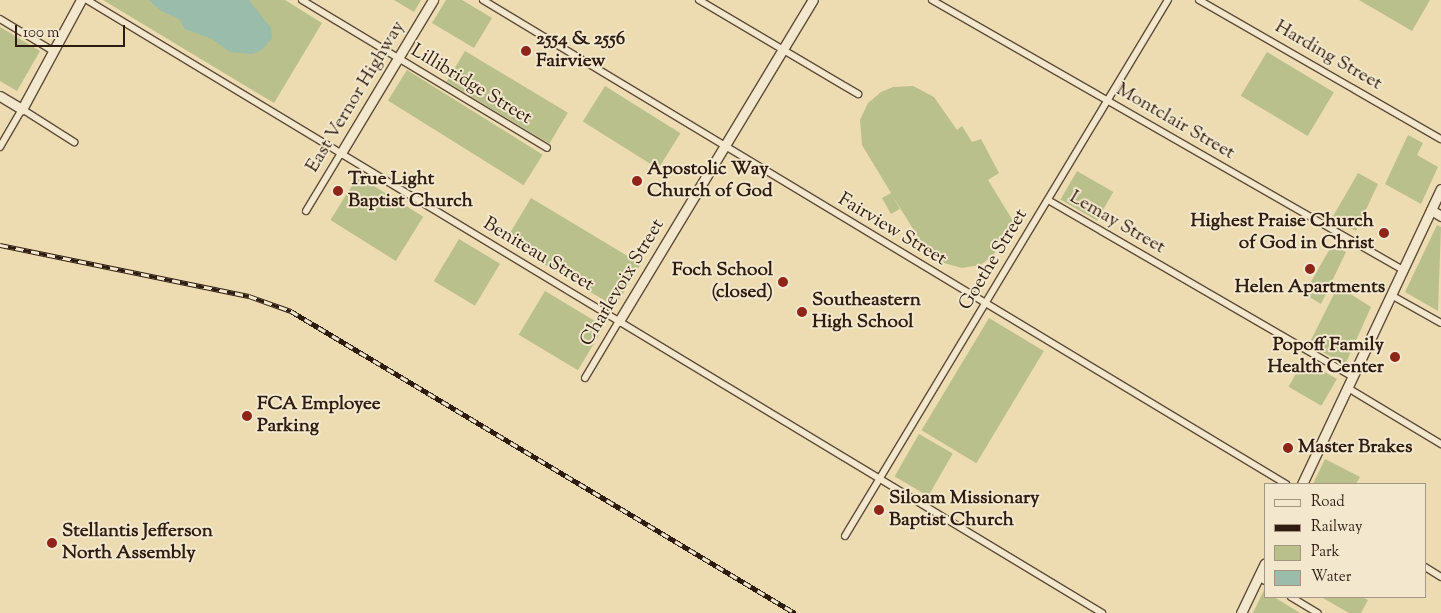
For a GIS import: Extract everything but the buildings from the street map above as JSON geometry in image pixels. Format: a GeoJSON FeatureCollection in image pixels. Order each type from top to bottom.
{"type":"FeatureCollection","features":[{"type":"Feature","properties":{"kind":"street"},"geometry":{"type":"LineString","coordinates":[[0,147],[81,0]]}},
{"type":"Feature","properties":{"kind":"street","name":"Beniteau Street"},"geometry":{"type":"LineString","coordinates":[[87,0],[1102,613]]}},
{"type":"Feature","properties":{"kind":"street","name":"Lillibridge Street"},"geometry":{"type":"LineString","coordinates":[[302,0],[547,148]]}},
{"type":"Feature","properties":{"kind":"street","name":"East Vernor Highway"},"geometry":{"type":"LineString","coordinates":[[306,211],[433,0]]}},
{"type":"Feature","properties":{"kind":"street","name":"Fairview Street"},"geometry":{"type":"LineString","coordinates":[[483,0],[1284,483]]}},
{"type":"Feature","properties":{"kind":"street"},"geometry":{"type":"LineString","coordinates":[[699,0],[858,94]]}},
{"type":"Feature","properties":{"kind":"street","name":"Charlevoix Street"},"geometry":{"type":"LineString","coordinates":[[585,378],[812,0]]}},
{"type":"Feature","properties":{"kind":"street","name":"Montclair Street"},"geometry":{"type":"LineString","coordinates":[[932,0],[1403,270]]}},
{"type":"Feature","properties":{"kind":"street","name":"Goethe Street"},"geometry":{"type":"LineString","coordinates":[[845,536],[1168,0]]}},
{"type":"Feature","properties":{"kind":"street","name":"Harding Street"},"geometry":{"type":"LineString","coordinates":[[1200,0],[1441,139]]}},
{"type":"Feature","properties":{"kind":"street"},"geometry":{"type":"LineString","coordinates":[[0,18],[54,51]]}},
{"type":"Feature","properties":{"kind":"street"},"geometry":{"type":"LineString","coordinates":[[0,96],[74,142]]}},
{"type":"Feature","properties":{"kind":"street"},"geometry":{"type":"LineString","coordinates":[[1302,483],[1441,189]]}},
{"type":"Feature","properties":{"kind":"street","name":"Lemay Street"},"geometry":{"type":"LineString","coordinates":[[1048,200],[1352,377]]}},
{"type":"Feature","properties":{"kind":"street"},"geometry":{"type":"LineString","coordinates":[[1431,210],[1441,216]]}},
{"type":"Feature","properties":{"kind":"street"},"geometry":{"type":"LineString","coordinates":[[1391,295],[1441,323]]}},
{"type":"Feature","properties":{"kind":"street"},"geometry":{"type":"LineString","coordinates":[[1348,388],[1441,444]]}},
{"type":"Feature","properties":{"kind":"street"},"geometry":{"type":"LineString","coordinates":[[1426,568],[1441,577]]}},
{"type":"Feature","properties":{"kind":"street"},"geometry":{"type":"LineString","coordinates":[[1241,613],[1261,579]]}},
{"type":"Feature","properties":{"kind":"street"},"geometry":{"type":"LineString","coordinates":[[1293,598],[1318,613]]}},
{"type":"Feature","properties":{"kind":"green space"},"geometry":{"type":"Polygon","coordinates":[[[103,0],[285,0],[322,23],[274,103],[103,0]]]}},
{"type":"Feature","properties":{"kind":"green space"},"geometry":{"type":"Polygon","coordinates":[[[394,0],[421,0],[414,12],[394,0]]]}},
{"type":"Feature","properties":{"kind":"green space"},"geometry":{"type":"Polygon","coordinates":[[[446,0],[462,0],[492,18],[474,48],[432,23],[446,0]]]}},
{"type":"Feature","properties":{"kind":"green space"},"geometry":{"type":"Polygon","coordinates":[[[1359,0],[1430,0],[1412,31],[1359,0]]]}},
{"type":"Feature","properties":{"kind":"green space"},"geometry":{"type":"Polygon","coordinates":[[[0,27],[40,51],[17,91],[0,81],[0,27]]]}},
{"type":"Feature","properties":{"kind":"green space"},"geometry":{"type":"Polygon","coordinates":[[[465,51],[568,113],[549,144],[446,82],[465,51]]]}},
{"type":"Feature","properties":{"kind":"green space"},"geometry":{"type":"Polygon","coordinates":[[[1267,52],[1334,92],[1308,136],[1241,96],[1267,52]]]}},
{"type":"Feature","properties":{"kind":"green space"},"geometry":{"type":"Polygon","coordinates":[[[407,70],[543,155],[524,185],[388,101],[407,70]]]}},
{"type":"Feature","properties":{"kind":"green space"},"geometry":{"type":"Polygon","coordinates":[[[605,86],[680,133],[658,169],[583,122],[605,86]]]}},
{"type":"Feature","properties":{"kind":"green space"},"geometry":{"type":"Polygon","coordinates":[[[913,86],[934,97],[957,130],[962,126],[972,142],[981,139],[999,173],[988,180],[1018,229],[1009,234],[1006,230],[993,256],[980,265],[962,268],[940,262],[928,253],[892,195],[900,209],[891,214],[882,198],[891,193],[862,145],[860,120],[868,103],[881,92],[893,87],[913,86]]]}},
{"type":"Feature","properties":{"kind":"green space"},"geometry":{"type":"Polygon","coordinates":[[[1408,135],[1423,143],[1417,155],[1438,167],[1421,204],[1385,184],[1408,135]]]}},
{"type":"Feature","properties":{"kind":"green space"},"geometry":{"type":"Polygon","coordinates":[[[1077,171],[1113,192],[1097,221],[1060,200],[1077,171]]]}},
{"type":"Feature","properties":{"kind":"green space"},"geometry":{"type":"Polygon","coordinates":[[[1358,173],[1378,184],[1356,231],[1332,218],[1358,173]]]}},
{"type":"Feature","properties":{"kind":"green space"},"geometry":{"type":"Polygon","coordinates":[[[358,176],[423,217],[396,261],[330,220],[358,176]]]}},
{"type":"Feature","properties":{"kind":"green space"},"geometry":{"type":"Polygon","coordinates":[[[531,198],[641,264],[615,307],[505,241],[531,198]]]}},
{"type":"Feature","properties":{"kind":"green space"},"geometry":{"type":"Polygon","coordinates":[[[1437,225],[1441,227],[1438,311],[1405,292],[1437,225]]]}},
{"type":"Feature","properties":{"kind":"green space"},"geometry":{"type":"Polygon","coordinates":[[[459,239],[500,264],[475,306],[434,281],[459,239]]]}},
{"type":"Feature","properties":{"kind":"green space"},"geometry":{"type":"Polygon","coordinates":[[[1332,245],[1346,252],[1321,304],[1304,294],[1332,245]]]}},
{"type":"Feature","properties":{"kind":"green space"},"geometry":{"type":"Polygon","coordinates":[[[1338,286],[1371,307],[1345,365],[1309,344],[1338,286]]]}},
{"type":"Feature","properties":{"kind":"green space"},"geometry":{"type":"Polygon","coordinates":[[[545,291],[604,327],[578,370],[519,335],[545,291]]]}},
{"type":"Feature","properties":{"kind":"green space"},"geometry":{"type":"Polygon","coordinates":[[[989,318],[1044,351],[976,463],[922,430],[989,318]]]}},
{"type":"Feature","properties":{"kind":"green space"},"geometry":{"type":"Polygon","coordinates":[[[1304,360],[1337,379],[1321,406],[1288,387],[1304,360]]]}},
{"type":"Feature","properties":{"kind":"green space"},"geometry":{"type":"Polygon","coordinates":[[[919,434],[953,454],[928,496],[894,476],[919,434]]]}},
{"type":"Feature","properties":{"kind":"green space"},"geometry":{"type":"Polygon","coordinates":[[[1325,459],[1360,477],[1357,483],[1313,483],[1325,459]]]}},
{"type":"Feature","properties":{"kind":"green space"},"geometry":{"type":"Polygon","coordinates":[[[1264,590],[1264,598],[1276,598],[1300,613],[1253,613],[1264,590]]]}},
{"type":"Feature","properties":{"kind":"green space"},"geometry":{"type":"Polygon","coordinates":[[[1323,598],[1364,598],[1368,600],[1361,613],[1349,613],[1323,598]]]}},
{"type":"Feature","properties":{"kind":"water"},"geometry":{"type":"Polygon","coordinates":[[[149,0],[249,0],[271,28],[272,38],[263,49],[253,54],[230,52],[212,39],[185,29],[179,19],[161,11],[149,0]]]}},
{"type":"Feature","properties":{"kind":"railway"},"geometry":{"type":"LineString","coordinates":[[0,245],[249,296],[291,311],[795,613]]}},
{"type":"Feature","properties":{"kind":"place","name":"2554 & 2556 Fairview"},"geometry":{"type":"Point","coordinates":[526,51]}},
{"type":"Feature","properties":{"kind":"place","name":"Apostolic Way Church of God"},"geometry":{"type":"Point","coordinates":[637,181]}},
{"type":"Feature","properties":{"kind":"place","name":"True Light Baptist Church"},"geometry":{"type":"Point","coordinates":[338,191]}},
{"type":"Feature","properties":{"kind":"place","name":"Highest Praise Church of God in Christ"},"geometry":{"type":"Point","coordinates":[1384,233]}},
{"type":"Feature","properties":{"kind":"place","name":"Helen Apartments"},"geometry":{"type":"Point","coordinates":[1310,269]}},
{"type":"Feature","properties":{"kind":"place","name":"Foch School (closed)"},"geometry":{"type":"Point","coordinates":[783,282]}},
{"type":"Feature","properties":{"kind":"place","name":"Southeastern High School"},"geometry":{"type":"Point","coordinates":[802,312]}},
{"type":"Feature","properties":{"kind":"place","name":"Popoff Family Health Center"},"geometry":{"type":"Point","coordinates":[1395,357]}},
{"type":"Feature","properties":{"kind":"place","name":"FCA Employee Parking"},"geometry":{"type":"Point","coordinates":[247,416]}},
{"type":"Feature","properties":{"kind":"place","name":"Master Brakes"},"geometry":{"type":"Point","coordinates":[1288,448]}},
{"type":"Feature","properties":{"kind":"place","name":"Siloam Missionary Baptist Church"},"geometry":{"type":"Point","coordinates":[879,510]}},
{"type":"Feature","properties":{"kind":"place","name":"Stellantis Jefferson North Assembly"},"geometry":{"type":"Point","coordinates":[52,543]}}]}
